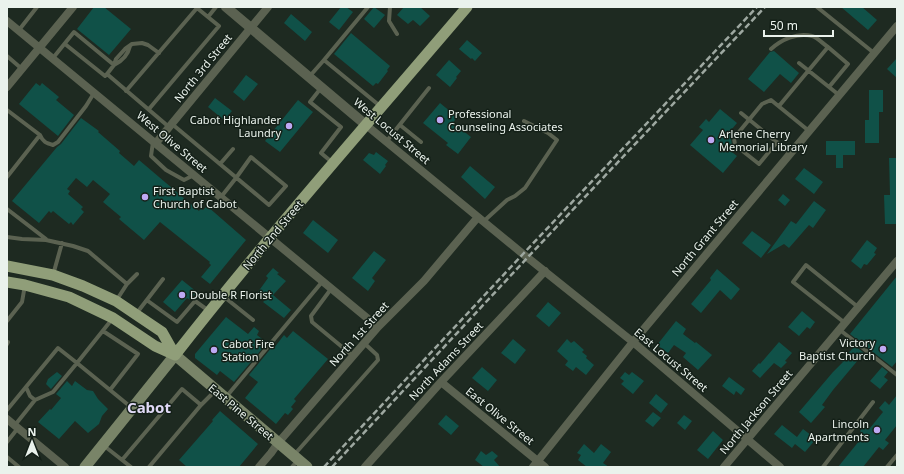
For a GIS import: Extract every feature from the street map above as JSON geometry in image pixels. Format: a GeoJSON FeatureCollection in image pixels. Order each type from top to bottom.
{"type":"FeatureCollection","features":[{"type":"Feature","properties":{"kind":"main road","name":"North 2nd Street"},"geometry":{"type":"LineString","coordinates":[[85,467],[222,296],[463,10]]}},
{"type":"Feature","properties":{"kind":"main road"},"geometry":{"type":"LineString","coordinates":[[7,266],[53,275],[83,286],[116,301],[162,332],[175,355]]}},
{"type":"Feature","properties":{"kind":"main road"},"geometry":{"type":"LineString","coordinates":[[7,282],[25,285],[69,298],[113,318],[155,346],[175,355]]}},
{"type":"Feature","properties":{"kind":"main road","name":"East Pine Street"},"geometry":{"type":"LineString","coordinates":[[175,355],[278,443],[294,461],[307,467]]}},
{"type":"Feature","properties":{"kind":"street"},"geometry":{"type":"LineString","coordinates":[[7,87],[40,49],[73,7]]}},
{"type":"Feature","properties":{"kind":"street","name":"West Locust Street"},"geometry":{"type":"LineString","coordinates":[[226,7],[386,142],[545,271]]}},
{"type":"Feature","properties":{"kind":"street","name":"North 3rd Street"},"geometry":{"type":"LineString","coordinates":[[154,142],[170,125],[268,7]]}},
{"type":"Feature","properties":{"kind":"street","name":"West Olive Street"},"geometry":{"type":"LineString","coordinates":[[7,21],[378,327]]}},
{"type":"Feature","properties":{"kind":"street","name":"North Grant Street"},"geometry":{"type":"LineString","coordinates":[[535,464],[633,342],[897,26]]}},
{"type":"Feature","properties":{"kind":"street","name":"North 1st Street"},"geometry":{"type":"LineString","coordinates":[[259,467],[378,327],[424,281],[481,219]]}},
{"type":"Feature","properties":{"kind":"street","name":"North Jackson Street"},"geometry":{"type":"LineString","coordinates":[[724,467],[897,261]]}},
{"type":"Feature","properties":{"kind":"street","name":"East Locust Street"},"geometry":{"type":"LineString","coordinates":[[545,271],[633,342],[780,467]]}},
{"type":"Feature","properties":{"kind":"street","name":"North Adams Street"},"geometry":{"type":"LineString","coordinates":[[365,467],[441,382],[545,271]]}},
{"type":"Feature","properties":{"kind":"street","name":"East Olive Street"},"geometry":{"type":"LineString","coordinates":[[441,382],[535,464],[545,467]]}},
{"type":"Feature","properties":{"kind":"street"},"geometry":{"type":"LineString","coordinates":[[7,419],[65,467]]}},
{"type":"Feature","properties":{"kind":"lane"},"geometry":{"type":"LineString","coordinates":[[208,17],[216,7]]}},
{"type":"Feature","properties":{"kind":"lane"},"geometry":{"type":"LineString","coordinates":[[309,77],[368,7]]}},
{"type":"Feature","properties":{"kind":"lane"},"geometry":{"type":"LineString","coordinates":[[390,7],[389,21],[397,34]]}},
{"type":"Feature","properties":{"kind":"lane"},"geometry":{"type":"LineString","coordinates":[[817,7],[874,53]]}},
{"type":"Feature","properties":{"kind":"lane"},"geometry":{"type":"LineString","coordinates":[[18,30],[34,8]]}},
{"type":"Feature","properties":{"kind":"lane"},"geometry":{"type":"LineString","coordinates":[[126,91],[197,8],[219,26],[149,109]]}},
{"type":"Feature","properties":{"kind":"lane"},"geometry":{"type":"LineString","coordinates":[[53,59],[74,32],[114,65]]}},
{"type":"Feature","properties":{"kind":"lane"},"geometry":{"type":"LineString","coordinates":[[771,50],[779,41],[790,37],[813,36],[848,64],[829,87]]}},
{"type":"Feature","properties":{"kind":"lane"},"geometry":{"type":"LineString","coordinates":[[107,74],[114,65],[120,62],[128,52],[130,46],[137,43],[148,45],[159,52]]}},
{"type":"Feature","properties":{"kind":"lane"},"geometry":{"type":"LineString","coordinates":[[65,44],[105,76],[107,74],[126,91],[220,164],[236,178],[269,206],[286,186],[251,157],[236,178],[221,197]]}},
{"type":"Feature","properties":{"kind":"lane"},"geometry":{"type":"LineString","coordinates":[[779,106],[828,48]]}},
{"type":"Feature","properties":{"kind":"lane"},"geometry":{"type":"LineString","coordinates":[[7,56],[22,69]]}},
{"type":"Feature","properties":{"kind":"lane"},"geometry":{"type":"LineString","coordinates":[[324,60],[381,108]]}},
{"type":"Feature","properties":{"kind":"lane"},"geometry":{"type":"LineString","coordinates":[[800,63],[839,95]]}},
{"type":"Feature","properties":{"kind":"lane"},"geometry":{"type":"LineString","coordinates":[[322,87],[310,102],[341,128],[321,153],[334,163]]}},
{"type":"Feature","properties":{"kind":"lane"},"geometry":{"type":"LineString","coordinates":[[386,142],[429,88]]}},
{"type":"Feature","properties":{"kind":"lane"},"geometry":{"type":"LineString","coordinates":[[7,110],[40,135],[42,141],[53,145],[58,142],[86,106],[94,93]]}},
{"type":"Feature","properties":{"kind":"lane"},"geometry":{"type":"LineString","coordinates":[[777,142],[759,164],[735,144],[734,138],[762,104],[771,100],[809,130]]}},
{"type":"Feature","properties":{"kind":"lane"},"geometry":{"type":"LineString","coordinates":[[741,113],[790,153]]}},
{"type":"Feature","properties":{"kind":"lane"},"geometry":{"type":"LineString","coordinates":[[481,219],[525,188],[557,140],[548,133],[524,121]]}},
{"type":"Feature","properties":{"kind":"lane"},"geometry":{"type":"LineString","coordinates":[[400,125],[421,142]]}},
{"type":"Feature","properties":{"kind":"lane"},"geometry":{"type":"LineString","coordinates":[[7,177],[40,135]]}},
{"type":"Feature","properties":{"kind":"lane"},"geometry":{"type":"LineString","coordinates":[[154,142],[151,156],[166,170],[184,180],[194,175]]}},
{"type":"Feature","properties":{"kind":"lane"},"geometry":{"type":"LineString","coordinates":[[220,164],[233,149]]}},
{"type":"Feature","properties":{"kind":"lane"},"geometry":{"type":"LineString","coordinates":[[7,208],[46,240]]}},
{"type":"Feature","properties":{"kind":"lane"},"geometry":{"type":"LineString","coordinates":[[7,237],[46,240],[88,251],[127,284]]}},
{"type":"Feature","properties":{"kind":"lane"},"geometry":{"type":"LineString","coordinates":[[53,275],[62,243]]}},
{"type":"Feature","properties":{"kind":"lane"},"geometry":{"type":"LineString","coordinates":[[859,307],[806,265],[793,282],[897,375]]}},
{"type":"Feature","properties":{"kind":"lane"},"geometry":{"type":"LineString","coordinates":[[116,301],[127,284],[137,274]]}},
{"type":"Feature","properties":{"kind":"lane"},"geometry":{"type":"LineString","coordinates":[[136,314],[148,301],[163,279]]}},
{"type":"Feature","properties":{"kind":"lane"},"geometry":{"type":"LineString","coordinates":[[225,398],[322,282]]}},
{"type":"Feature","properties":{"kind":"lane"},"geometry":{"type":"LineString","coordinates":[[7,321],[22,302],[25,285]]}},
{"type":"Feature","properties":{"kind":"lane"},"geometry":{"type":"LineString","coordinates":[[331,289],[311,316],[312,322],[354,356]]}},
{"type":"Feature","properties":{"kind":"lane"},"geometry":{"type":"LineString","coordinates":[[222,296],[253,320]]}},
{"type":"Feature","properties":{"kind":"lane"},"geometry":{"type":"LineString","coordinates":[[148,301],[176,322],[195,301],[209,312]]}},
{"type":"Feature","properties":{"kind":"lane"},"geometry":{"type":"LineString","coordinates":[[7,442],[35,400],[53,392],[113,318]]}},
{"type":"Feature","properties":{"kind":"lane"},"geometry":{"type":"LineString","coordinates":[[103,331],[138,354],[110,390]]}},
{"type":"Feature","properties":{"kind":"lane"},"geometry":{"type":"LineString","coordinates":[[294,461],[378,360],[377,355],[364,343]]}},
{"type":"Feature","properties":{"kind":"lane"},"geometry":{"type":"LineString","coordinates":[[7,410],[58,348],[132,408]]}},
{"type":"Feature","properties":{"kind":"lane"},"geometry":{"type":"LineString","coordinates":[[26,387],[30,396],[35,400]]}},
{"type":"Feature","properties":{"kind":"lane"},"geometry":{"type":"LineString","coordinates":[[122,460],[182,389],[201,405]]}},
{"type":"Feature","properties":{"kind":"lane"},"geometry":{"type":"LineString","coordinates":[[149,467],[201,405],[216,390]]}},
{"type":"Feature","properties":{"kind":"lane"},"geometry":{"type":"LineString","coordinates":[[823,467],[874,402]]}},
{"type":"Feature","properties":{"kind":"lane"},"geometry":{"type":"LineString","coordinates":[[103,445],[131,467]]}},
{"type":"Feature","properties":{"kind":"lane"},"geometry":{"type":"LineString","coordinates":[[887,467],[897,455]]}},
{"type":"Feature","properties":{"kind":"lane"},"geometry":{"type":"LineString","coordinates":[[7,458],[19,467]]}},
{"type":"Feature","properties":{"kind":"building"},"geometry":{"type":"Polygon","coordinates":[[[94,7],[104,7],[131,29],[109,55],[77,29],[94,7]]]}},
{"type":"Feature","properties":{"kind":"building"},"geometry":{"type":"Polygon","coordinates":[[[341,7],[346,7],[353,12],[339,30],[329,22],[341,7]]]}},
{"type":"Feature","properties":{"kind":"building"},"geometry":{"type":"Polygon","coordinates":[[[374,7],[385,15],[374,28],[364,19],[374,7]]]}},
{"type":"Feature","properties":{"kind":"building"},"geometry":{"type":"Polygon","coordinates":[[[404,7],[420,7],[430,16],[420,26],[413,20],[408,24],[397,15],[404,7]]]}},
{"type":"Feature","properties":{"kind":"building"},"geometry":{"type":"Polygon","coordinates":[[[841,7],[862,7],[877,20],[868,30],[841,7]]]}},
{"type":"Feature","properties":{"kind":"building"},"geometry":{"type":"Polygon","coordinates":[[[291,14],[312,32],[305,41],[284,23],[291,14]]]}},
{"type":"Feature","properties":{"kind":"building"},"geometry":{"type":"Polygon","coordinates":[[[351,33],[390,66],[378,84],[376,83],[373,86],[334,54],[351,33]]]}},
{"type":"Feature","properties":{"kind":"building"},"geometry":{"type":"Polygon","coordinates":[[[467,40],[482,53],[475,61],[459,49],[467,40]]]}},
{"type":"Feature","properties":{"kind":"building"},"geometry":{"type":"Polygon","coordinates":[[[774,51],[799,73],[791,83],[780,74],[764,92],[748,79],[770,52],[774,51]]]}},
{"type":"Feature","properties":{"kind":"building"},"geometry":{"type":"Polygon","coordinates":[[[897,58],[897,78],[887,69],[897,58]]]}},
{"type":"Feature","properties":{"kind":"building"},"geometry":{"type":"Polygon","coordinates":[[[449,60],[461,71],[450,87],[436,75],[449,60]]]}},
{"type":"Feature","properties":{"kind":"building"},"geometry":{"type":"Polygon","coordinates":[[[246,75],[258,84],[244,101],[233,92],[246,75]]]}},
{"type":"Feature","properties":{"kind":"building"},"geometry":{"type":"Polygon","coordinates":[[[36,83],[40,86],[42,83],[59,97],[56,100],[74,115],[58,136],[19,104],[36,83]]]}},
{"type":"Feature","properties":{"kind":"building"},"geometry":{"type":"Polygon","coordinates":[[[869,90],[883,90],[883,112],[879,112],[879,143],[865,143],[865,120],[869,120],[869,90]]]}},
{"type":"Feature","properties":{"kind":"building"},"geometry":{"type":"Polygon","coordinates":[[[215,98],[232,111],[224,120],[208,107],[215,98]]]}},
{"type":"Feature","properties":{"kind":"building","name":"Cabot Highlander Laundry"},"geometry":{"type":"Polygon","coordinates":[[[298,100],[313,112],[280,152],[265,141],[298,100]]]}},
{"type":"Feature","properties":{"kind":"building"},"geometry":{"type":"Polygon","coordinates":[[[440,103],[457,117],[453,123],[471,137],[458,154],[446,145],[448,143],[423,123],[440,103]]]}},
{"type":"Feature","properties":{"kind":"building","name":"Arlene Cherry Memorial Library"},"geometry":{"type":"Polygon","coordinates":[[[720,109],[737,123],[727,135],[732,135],[732,145],[734,148],[728,149],[737,156],[723,173],[690,145],[703,130],[699,127],[706,119],[709,122],[720,109]]]}},
{"type":"Feature","properties":{"kind":"building","name":"First Baptist Church of Cabot"},"geometry":{"type":"Polygon","coordinates":[[[81,118],[99,131],[98,132],[120,151],[119,153],[134,166],[139,160],[199,211],[201,208],[203,210],[207,206],[246,240],[210,284],[201,277],[211,265],[209,263],[210,262],[160,222],[144,240],[119,219],[121,217],[103,202],[110,194],[93,180],[87,187],[76,178],[67,189],[70,191],[68,194],[83,207],[81,209],[84,212],[73,225],[71,222],[69,224],[53,211],[51,213],[49,211],[39,223],[12,201],[61,144],[81,118]]]}},
{"type":"Feature","properties":{"kind":"building"},"geometry":{"type":"Polygon","coordinates":[[[826,141],[855,141],[855,155],[843,155],[843,168],[836,168],[836,155],[826,155],[826,141]]]}},
{"type":"Feature","properties":{"kind":"building"},"geometry":{"type":"Polygon","coordinates":[[[376,152],[388,161],[380,174],[363,160],[369,153],[374,155],[376,152]]]}},
{"type":"Feature","properties":{"kind":"building"},"geometry":{"type":"Polygon","coordinates":[[[889,158],[897,158],[897,224],[885,224],[884,195],[890,195],[889,158]]]}},
{"type":"Feature","properties":{"kind":"building"},"geometry":{"type":"Polygon","coordinates":[[[470,166],[495,187],[485,199],[461,177],[470,166]]]}},
{"type":"Feature","properties":{"kind":"building"},"geometry":{"type":"Polygon","coordinates":[[[804,168],[823,182],[814,194],[795,179],[804,168]]]}},
{"type":"Feature","properties":{"kind":"building"},"geometry":{"type":"Polygon","coordinates":[[[783,194],[790,200],[785,206],[778,200],[783,194]]]}},
{"type":"Feature","properties":{"kind":"building"},"geometry":{"type":"Polygon","coordinates":[[[814,201],[826,210],[813,228],[809,225],[789,248],[784,244],[767,254],[791,221],[796,224],[814,201]]]}},
{"type":"Feature","properties":{"kind":"building"},"geometry":{"type":"Polygon","coordinates":[[[313,220],[338,240],[328,253],[303,233],[313,220]]]}},
{"type":"Feature","properties":{"kind":"building"},"geometry":{"type":"Polygon","coordinates":[[[752,231],[771,245],[761,258],[742,243],[752,231]]]}},
{"type":"Feature","properties":{"kind":"building"},"geometry":{"type":"Polygon","coordinates":[[[867,240],[877,248],[874,253],[876,254],[867,265],[864,264],[861,269],[851,261],[867,240]]]}},
{"type":"Feature","properties":{"kind":"building"},"geometry":{"type":"Polygon","coordinates":[[[374,251],[386,260],[372,278],[375,281],[368,291],[352,278],[374,251]]]}},
{"type":"Feature","properties":{"kind":"building"},"geometry":{"type":"Polygon","coordinates":[[[273,268],[279,273],[277,274],[286,281],[273,295],[291,310],[284,318],[263,302],[266,299],[258,292],[268,278],[266,276],[273,268]]]}},
{"type":"Feature","properties":{"kind":"building"},"geometry":{"type":"Polygon","coordinates":[[[717,269],[740,289],[731,300],[720,290],[701,313],[691,304],[711,280],[710,278],[717,269]]]}},
{"type":"Feature","properties":{"kind":"building","name":"Victory Baptist Church"},"geometry":{"type":"Polygon","coordinates":[[[897,276],[897,361],[892,367],[850,334],[897,276]]]}},
{"type":"Feature","properties":{"kind":"building","name":"Double R Florist"},"geometry":{"type":"Polygon","coordinates":[[[182,280],[197,292],[190,300],[187,298],[175,312],[163,302],[182,280]]]}},
{"type":"Feature","properties":{"kind":"building"},"geometry":{"type":"Polygon","coordinates":[[[548,302],[561,313],[549,327],[536,316],[548,302]]]}},
{"type":"Feature","properties":{"kind":"building"},"geometry":{"type":"Polygon","coordinates":[[[802,311],[815,322],[810,329],[807,327],[799,336],[788,327],[802,311]]]}},
{"type":"Feature","properties":{"kind":"building","name":"Cabot Fire Station"},"geometry":{"type":"Polygon","coordinates":[[[226,317],[248,334],[254,327],[259,331],[257,335],[267,343],[234,382],[220,371],[217,375],[195,358],[195,354],[226,317]]]}},
{"type":"Feature","properties":{"kind":"building"},"geometry":{"type":"Polygon","coordinates":[[[676,321],[686,329],[683,334],[712,355],[698,370],[683,357],[686,353],[674,345],[668,353],[657,345],[676,321]]]}},
{"type":"Feature","properties":{"kind":"building"},"geometry":{"type":"Polygon","coordinates":[[[293,331],[328,359],[294,399],[296,401],[291,407],[293,409],[288,415],[285,413],[276,424],[245,398],[258,382],[249,375],[284,335],[287,338],[293,331]]]}},
{"type":"Feature","properties":{"kind":"building"},"geometry":{"type":"Polygon","coordinates":[[[513,339],[526,350],[515,364],[501,353],[513,339]]]}},
{"type":"Feature","properties":{"kind":"building"},"geometry":{"type":"Polygon","coordinates":[[[567,339],[571,343],[574,341],[584,350],[582,352],[587,356],[586,358],[594,365],[586,375],[576,367],[573,371],[565,365],[568,361],[557,351],[567,339]]]}},
{"type":"Feature","properties":{"kind":"building"},"geometry":{"type":"Polygon","coordinates":[[[779,342],[792,353],[785,361],[787,362],[781,368],[774,363],[760,378],[752,371],[779,342]]]}},
{"type":"Feature","properties":{"kind":"building"},"geometry":{"type":"Polygon","coordinates":[[[855,346],[864,353],[833,390],[822,405],[825,407],[811,423],[799,412],[843,362],[841,361],[855,346]]]}},
{"type":"Feature","properties":{"kind":"building"},"geometry":{"type":"Polygon","coordinates":[[[482,367],[497,380],[488,391],[472,378],[482,367]]]}},
{"type":"Feature","properties":{"kind":"building"},"geometry":{"type":"Polygon","coordinates":[[[882,367],[888,372],[884,377],[888,380],[880,389],[870,381],[882,367]]]}},
{"type":"Feature","properties":{"kind":"building"},"geometry":{"type":"Polygon","coordinates":[[[57,372],[62,376],[51,389],[46,384],[48,379],[57,372]]]}},
{"type":"Feature","properties":{"kind":"building"},"geometry":{"type":"Polygon","coordinates":[[[625,372],[629,375],[632,372],[644,381],[633,394],[621,384],[624,381],[620,378],[625,372]]]}},
{"type":"Feature","properties":{"kind":"building"},"geometry":{"type":"Polygon","coordinates":[[[729,377],[745,389],[741,395],[736,391],[734,395],[722,386],[729,377]]]}},
{"type":"Feature","properties":{"kind":"building"},"geometry":{"type":"Polygon","coordinates":[[[67,381],[72,386],[75,381],[87,390],[93,391],[98,399],[108,409],[102,416],[99,424],[88,433],[75,421],[59,439],[38,422],[61,398],[56,394],[67,381]]]}},
{"type":"Feature","properties":{"kind":"building"},"geometry":{"type":"Polygon","coordinates":[[[656,394],[668,404],[661,413],[649,403],[656,394]]]}},
{"type":"Feature","properties":{"kind":"building","name":"Lincoln Apartments"},"geometry":{"type":"Polygon","coordinates":[[[897,395],[897,425],[885,440],[889,443],[883,450],[879,447],[863,467],[838,467],[864,435],[860,431],[866,424],[870,428],[883,412],[879,408],[885,401],[889,405],[897,395]]]}},
{"type":"Feature","properties":{"kind":"building"},"geometry":{"type":"Polygon","coordinates":[[[220,411],[258,444],[239,467],[187,467],[179,460],[220,411]]]}},
{"type":"Feature","properties":{"kind":"building"},"geometry":{"type":"Polygon","coordinates":[[[653,412],[661,418],[653,427],[645,421],[653,412]]]}},
{"type":"Feature","properties":{"kind":"building"},"geometry":{"type":"Polygon","coordinates":[[[446,415],[459,426],[451,435],[438,424],[446,415]]]}},
{"type":"Feature","properties":{"kind":"building"},"geometry":{"type":"Polygon","coordinates":[[[684,415],[692,421],[685,430],[677,423],[684,415]]]}},
{"type":"Feature","properties":{"kind":"building"},"geometry":{"type":"Polygon","coordinates":[[[782,425],[797,437],[803,429],[816,439],[805,452],[795,444],[792,448],[774,434],[782,425]]]}},
{"type":"Feature","properties":{"kind":"building"},"geometry":{"type":"Polygon","coordinates":[[[713,431],[723,440],[708,459],[697,450],[713,431]]]}},
{"type":"Feature","properties":{"kind":"building"},"geometry":{"type":"Polygon","coordinates":[[[584,444],[594,453],[601,444],[611,452],[603,463],[609,467],[587,467],[578,460],[581,455],[577,453],[584,444]]]}},
{"type":"Feature","properties":{"kind":"building"},"geometry":{"type":"Polygon","coordinates":[[[481,451],[486,455],[492,451],[498,456],[494,460],[500,467],[484,467],[475,460],[481,451]]]}},
{"type":"Feature","properties":{"kind":"railway"},"geometry":{"type":"LineString","coordinates":[[324,467],[757,7]]}},
{"type":"Feature","properties":{"kind":"railway"},"geometry":{"type":"LineString","coordinates":[[332,467],[528,257],[765,7]]}},
{"type":"Feature","properties":{"kind":"place","name":"Professional Counseling Associates"},"geometry":{"type":"Point","coordinates":[440,120]}},
{"type":"Feature","properties":{"kind":"place","name":"Cabot Highlander Laundry"},"geometry":{"type":"Point","coordinates":[289,126]}},
{"type":"Feature","properties":{"kind":"place","name":"Arlene Cherry Memorial Library"},"geometry":{"type":"Point","coordinates":[711,140]}},
{"type":"Feature","properties":{"kind":"place","name":"First Baptist Church of Cabot"},"geometry":{"type":"Point","coordinates":[145,197]}},
{"type":"Feature","properties":{"kind":"place","name":"Double R Florist"},"geometry":{"type":"Point","coordinates":[182,295]}},
{"type":"Feature","properties":{"kind":"place","name":"Victory Baptist Church"},"geometry":{"type":"Point","coordinates":[883,349]}},
{"type":"Feature","properties":{"kind":"place","name":"Cabot Fire Station"},"geometry":{"type":"Point","coordinates":[214,350]}},
{"type":"Feature","properties":{"kind":"place","name":"Lincoln Apartments"},"geometry":{"type":"Point","coordinates":[877,430]}},
{"type":"Feature","properties":{"kind":"district","name":"Cabot"},"geometry":{"type":"Point","coordinates":[149,408]}}]}
